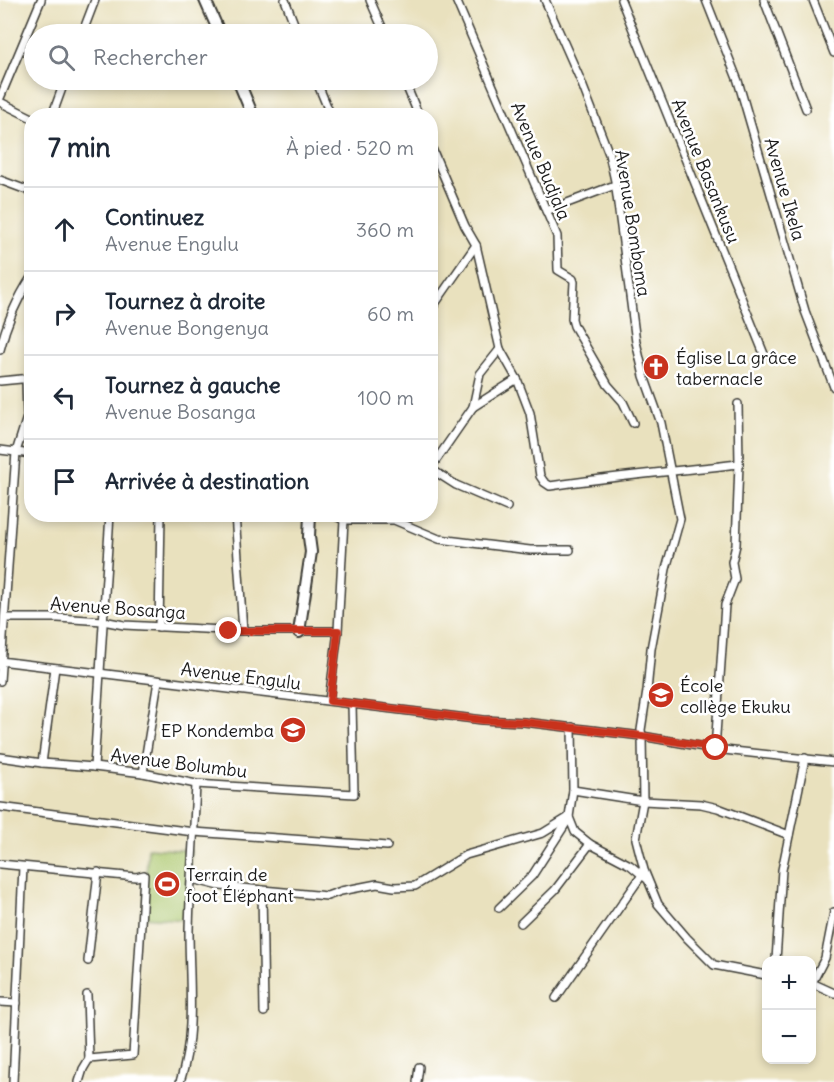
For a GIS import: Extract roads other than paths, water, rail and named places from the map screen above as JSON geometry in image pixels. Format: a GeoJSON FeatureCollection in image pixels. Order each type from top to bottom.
{"type":"FeatureCollection","features":[{"type":"Feature","properties":{"kind":"street"},"geometry":{"type":"LineString","coordinates":[[31,24],[41,0]]}},
{"type":"Feature","properties":{"kind":"street"},"geometry":{"type":"LineString","coordinates":[[86,24],[95,0]]}},
{"type":"Feature","properties":{"kind":"street"},"geometry":{"type":"LineString","coordinates":[[205,0],[216,24]]}},
{"type":"Feature","properties":{"kind":"street"},"geometry":{"type":"LineString","coordinates":[[285,0],[294,24]]}},
{"type":"Feature","properties":{"kind":"street"},"geometry":{"type":"LineString","coordinates":[[370,0],[381,24]]}},
{"type":"Feature","properties":{"kind":"street","name":"Avenue Budjala"},"geometry":{"type":"LineString","coordinates":[[456,0],[557,236],[558,270],[573,279],[572,319],[574,326],[609,386],[623,402],[633,423]]}},
{"type":"Feature","properties":{"kind":"street","name":"Avenue Bomboma"},"geometry":{"type":"LineString","coordinates":[[545,0],[580,79],[609,154],[636,342],[644,376],[661,423],[680,519],[666,569],[653,638],[648,691],[640,730],[643,801],[636,839],[658,904],[687,938],[714,965],[762,974]]}},
{"type":"Feature","properties":{"kind":"street","name":"Avenue Basankusu"},"geometry":{"type":"LineString","coordinates":[[621,0],[764,354]]}},
{"type":"Feature","properties":{"kind":"street","name":"Avenue Ikela"},"geometry":{"type":"LineString","coordinates":[[706,0],[738,81],[805,311],[834,387]]}},
{"type":"Feature","properties":{"kind":"street"},"geometry":{"type":"LineString","coordinates":[[764,0],[806,109]]}},
{"type":"Feature","properties":{"kind":"street"},"geometry":{"type":"LineString","coordinates":[[813,0],[834,53]]}},
{"type":"Feature","properties":{"kind":"street"},"geometry":{"type":"LineString","coordinates":[[24,41],[0,100],[24,114]]}},
{"type":"Feature","properties":{"kind":"street"},"geometry":{"type":"LineString","coordinates":[[55,108],[61,90]]}},
{"type":"Feature","properties":{"kind":"street"},"geometry":{"type":"LineString","coordinates":[[242,90],[250,108]]}},
{"type":"Feature","properties":{"kind":"street"},"geometry":{"type":"LineString","coordinates":[[320,90],[328,108]]}},
{"type":"Feature","properties":{"kind":"street"},"geometry":{"type":"LineString","coordinates":[[408,90],[415,108]]}},
{"type":"Feature","properties":{"kind":"street"},"geometry":{"type":"LineString","coordinates":[[438,163],[465,226],[476,245],[500,349],[517,379],[530,413],[540,476],[544,482],[550,486],[739,464]]}},
{"type":"Feature","properties":{"kind":"street"},"geometry":{"type":"LineString","coordinates":[[0,180],[24,189]]}},
{"type":"Feature","properties":{"kind":"street"},"geometry":{"type":"LineString","coordinates":[[546,211],[615,185]]}},
{"type":"Feature","properties":{"kind":"street"},"geometry":{"type":"LineString","coordinates":[[438,300],[476,245]]}},
{"type":"Feature","properties":{"kind":"street"},"geometry":{"type":"LineString","coordinates":[[0,350],[5,329],[24,287]]}},
{"type":"Feature","properties":{"kind":"street"},"geometry":{"type":"LineString","coordinates":[[438,458],[473,406],[480,374],[500,349]]}},
{"type":"Feature","properties":{"kind":"street"},"geometry":{"type":"LineString","coordinates":[[825,362],[834,360]]}},
{"type":"Feature","properties":{"kind":"street"},"geometry":{"type":"LineString","coordinates":[[0,381],[24,378]]}},
{"type":"Feature","properties":{"kind":"street"},"geometry":{"type":"LineString","coordinates":[[473,406],[517,379]]}},
{"type":"Feature","properties":{"kind":"street"},"geometry":{"type":"LineString","coordinates":[[716,748],[725,605],[735,579],[732,562],[736,545],[739,464],[738,404]]}},
{"type":"Feature","properties":{"kind":"street"},"geometry":{"type":"LineString","coordinates":[[0,681],[16,452],[24,430]]}},
{"type":"Feature","properties":{"kind":"street"},"geometry":{"type":"LineString","coordinates":[[0,450],[24,453]]}},
{"type":"Feature","properties":{"kind":"street"},"geometry":{"type":"LineString","coordinates":[[438,473],[456,485],[507,507]]}},
{"type":"Feature","properties":{"kind":"street"},"geometry":{"type":"LineString","coordinates":[[94,767],[109,522]]}},
{"type":"Feature","properties":{"kind":"street"},"geometry":{"type":"LineString","coordinates":[[159,627],[161,522]]}},
{"type":"Feature","properties":{"kind":"street"},"geometry":{"type":"LineString","coordinates":[[236,522],[243,631]]}},
{"type":"Feature","properties":{"kind":"street"},"geometry":{"type":"LineString","coordinates":[[299,632],[311,552],[310,522]]}},
{"type":"Feature","properties":{"kind":"street"},"geometry":{"type":"LineString","coordinates":[[330,701],[338,631],[344,522]]}},
{"type":"Feature","properties":{"kind":"street"},"geometry":{"type":"LineString","coordinates":[[406,522],[439,539],[530,550],[570,550]]}},
{"type":"Feature","properties":{"kind":"street","name":"Avenue Bosanga"},"geometry":{"type":"LineString","coordinates":[[5,618],[58,618],[103,621],[124,626],[243,631],[338,631]]}},
{"type":"Feature","properties":{"kind":"street","name":"Avenue Engulu"},"geometry":{"type":"LineString","coordinates":[[1,662],[483,720],[572,727],[834,762]]}},
{"type":"Feature","properties":{"kind":"street"},"geometry":{"type":"LineString","coordinates":[[42,763],[55,668]]}},
{"type":"Feature","properties":{"kind":"street"},"geometry":{"type":"LineString","coordinates":[[143,772],[158,681]]}},
{"type":"Feature","properties":{"kind":"street","name":"Avenue Bolumbu"},"geometry":{"type":"LineString","coordinates":[[0,758],[143,772],[196,784],[354,794],[352,704]]}},
{"type":"Feature","properties":{"kind":"street"},"geometry":{"type":"LineString","coordinates":[[499,908],[532,876],[569,817],[573,790],[572,727]]}},
{"type":"Feature","properties":{"kind":"street"},"geometry":{"type":"LineString","coordinates":[[776,956],[782,870],[805,758]]}},
{"type":"Feature","properties":{"kind":"street"},"geometry":{"type":"LineString","coordinates":[[180,1082],[190,1029],[189,929],[196,784]]}},
{"type":"Feature","properties":{"kind":"street"},"geometry":{"type":"LineString","coordinates":[[573,790],[643,801],[701,804],[789,835]]}},
{"type":"Feature","properties":{"kind":"street"},"geometry":{"type":"LineString","coordinates":[[0,807],[194,831],[387,846]]}},
{"type":"Feature","properties":{"kind":"street"},"geometry":{"type":"LineString","coordinates":[[569,817],[575,832],[590,844],[630,865],[649,880]]}},
{"type":"Feature","properties":{"kind":"street"},"geometry":{"type":"LineString","coordinates":[[192,879],[220,886],[327,896],[378,884],[394,887],[415,885],[466,855],[543,833],[569,817]]}},
{"type":"Feature","properties":{"kind":"street"},"geometry":{"type":"LineString","coordinates":[[521,923],[555,890],[590,844]]}},
{"type":"Feature","properties":{"kind":"street"},"geometry":{"type":"LineString","coordinates":[[0,864],[136,877],[144,875],[133,1054],[89,1059]]}},
{"type":"Feature","properties":{"kind":"street"},"geometry":{"type":"LineString","coordinates":[[13,1082],[23,867]]}},
{"type":"Feature","properties":{"kind":"street"},"geometry":{"type":"LineString","coordinates":[[88,961],[98,872]]}},
{"type":"Feature","properties":{"kind":"street"},"geometry":{"type":"LineString","coordinates":[[556,998],[642,875]]}},
{"type":"Feature","properties":{"kind":"street"},"geometry":{"type":"LineString","coordinates":[[262,890],[264,1012]]}},
{"type":"Feature","properties":{"kind":"street"},"geometry":{"type":"LineString","coordinates":[[816,975],[825,958],[834,912]]}},
{"type":"Feature","properties":{"kind":"street"},"geometry":{"type":"LineString","coordinates":[[816,985],[834,993]]}},
{"type":"Feature","properties":{"kind":"street"},"geometry":{"type":"LineString","coordinates":[[79,1082],[89,1059],[87,995]]}},
{"type":"Feature","properties":{"kind":"street"},"geometry":{"type":"LineString","coordinates":[[0,1002],[17,1003]]}},
{"type":"Feature","properties":{"kind":"street"},"geometry":{"type":"LineString","coordinates":[[417,1082],[419,1066]]}},
{"type":"Feature","properties":{"kind":"place","name":"Église La grâce tabernacle"},"geometry":{"type":"Point","coordinates":[656,367]}},
{"type":"Feature","properties":{"kind":"place","name":"École collège Ekuku"},"geometry":{"type":"Point","coordinates":[661,695]}},
{"type":"Feature","properties":{"kind":"place","name":"EP Kondemba"},"geometry":{"type":"Point","coordinates":[293,730]}},
{"type":"Feature","properties":{"kind":"place","name":"Terrain de foot Éléphant"},"geometry":{"type":"Point","coordinates":[167,884]}}]}
